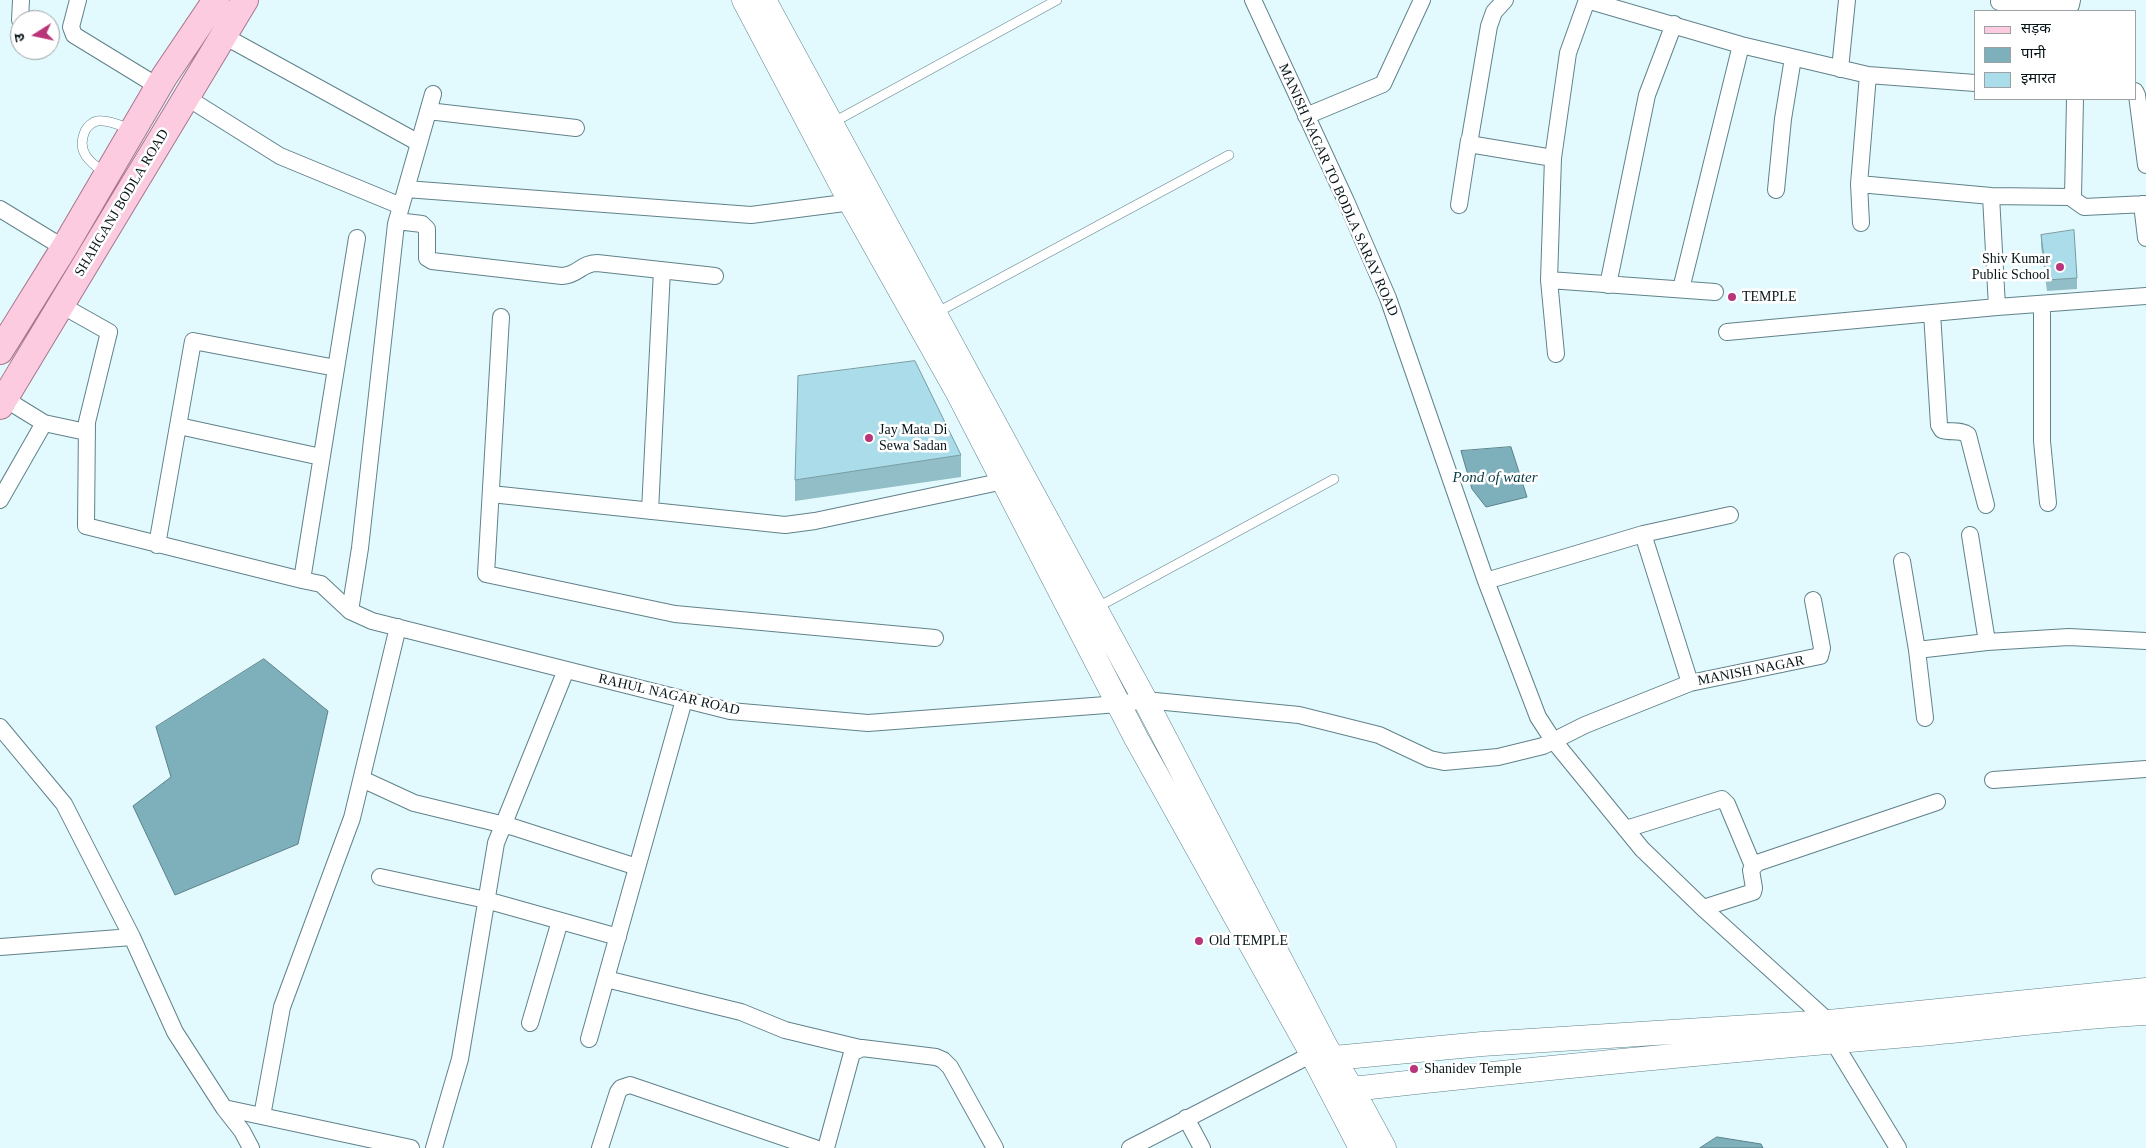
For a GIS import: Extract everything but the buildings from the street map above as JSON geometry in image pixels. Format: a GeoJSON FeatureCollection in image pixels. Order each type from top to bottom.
{"type":"FeatureCollection","features":[{"type":"Feature","properties":{"kind":"main road","name":"SHAHGANJ BODLA ROAD"},"geometry":{"type":"LineString","coordinates":[[0,351],[64,248],[159,87],[216,0]]}},
{"type":"Feature","properties":{"kind":"main road","name":"SHAHGANJ BODLA ROAD"},"geometry":{"type":"LineString","coordinates":[[2,402],[246,0]]}},
{"type":"Feature","properties":{"kind":"main road"},"geometry":{"type":"LineString","coordinates":[[744,0],[862,200],[935,313],[1096,608],[1145,700],[1324,1053],[1361,1148]]}},
{"type":"Feature","properties":{"kind":"main road"},"geometry":{"type":"LineString","coordinates":[[764,0],[832,123],[862,200],[957,391],[1136,738],[1324,1053],[1352,1089],[1384,1148]]}},
{"type":"Feature","properties":{"kind":"main road"},"geometry":{"type":"LineString","coordinates":[[113,164],[144,167]]}},
{"type":"Feature","properties":{"kind":"main road"},"geometry":{"type":"LineString","coordinates":[[1352,1089],[1634,1059],[2146,990]]}},
{"type":"Feature","properties":{"kind":"main road"},"geometry":{"type":"LineString","coordinates":[[1324,1053],[1482,1044],[1831,1031],[1920,1034],[2076,1017],[2146,1014]]}},
{"type":"Feature","properties":{"kind":"street"},"geometry":{"type":"LineString","coordinates":[[78,0],[71,27],[74,36],[159,87]]}},
{"type":"Feature","properties":{"kind":"street","name":"MANISH NAGAR TO BODLA SARAY ROAD"},"geometry":{"type":"LineString","coordinates":[[1253,0],[1346,201],[1388,298],[1486,581],[1548,743],[1642,849],[1831,1031],[1898,1148]]}},
{"type":"Feature","properties":{"kind":"street"},"geometry":{"type":"LineString","coordinates":[[1306,116],[1383,84],[1422,0]]}},
{"type":"Feature","properties":{"kind":"street"},"geometry":{"type":"LineString","coordinates":[[1459,206],[1489,26],[1494,12],[1505,0]]}},
{"type":"Feature","properties":{"kind":"street"},"geometry":{"type":"LineString","coordinates":[[1556,354],[1549,280],[1553,158],[1568,52],[1587,0],[1741,45],[1868,76],[1974,82]]}},
{"type":"Feature","properties":{"kind":"street"},"geometry":{"type":"LineString","coordinates":[[1840,69],[1847,0]]}},
{"type":"Feature","properties":{"kind":"street"},"geometry":{"type":"LineString","coordinates":[[1999,2],[2071,5],[2072,0]]}},
{"type":"Feature","properties":{"kind":"street"},"geometry":{"type":"LineString","coordinates":[[1608,285],[1647,95],[1674,24]]}},
{"type":"Feature","properties":{"kind":"street"},"geometry":{"type":"LineString","coordinates":[[224,36],[420,143]]}},
{"type":"Feature","properties":{"kind":"street"},"geometry":{"type":"LineString","coordinates":[[1681,289],[1741,45]]}},
{"type":"Feature","properties":{"kind":"street"},"geometry":{"type":"LineString","coordinates":[[1776,190],[1783,118],[1794,58]]}},
{"type":"Feature","properties":{"kind":"street"},"geometry":{"type":"LineString","coordinates":[[1861,223],[1859,184],[1868,76]]}},
{"type":"Feature","properties":{"kind":"street"},"geometry":{"type":"LineString","coordinates":[[2136,93],[2146,165]]}},
{"type":"Feature","properties":{"kind":"street"},"geometry":{"type":"LineString","coordinates":[[350,611],[360,548],[399,214],[433,94]]}},
{"type":"Feature","properties":{"kind":"street"},"geometry":{"type":"LineString","coordinates":[[186,97],[280,156],[422,224],[427,229],[427,258],[432,261],[562,276],[574,275],[583,266],[591,263],[715,276]]}},
{"type":"Feature","properties":{"kind":"street"},"geometry":{"type":"LineString","coordinates":[[2073,197],[2075,100]]}},
{"type":"Feature","properties":{"kind":"street"},"geometry":{"type":"LineString","coordinates":[[428,112],[576,128]]}},
{"type":"Feature","properties":{"kind":"street"},"geometry":{"type":"LineString","coordinates":[[1469,140],[1472,145],[1553,158]]}},
{"type":"Feature","properties":{"kind":"street"},"geometry":{"type":"LineString","coordinates":[[1859,184],[1991,196],[2073,197],[2084,208],[2144,204],[2146,238]]}},
{"type":"Feature","properties":{"kind":"street"},"geometry":{"type":"LineString","coordinates":[[406,189],[751,215],[862,200]]}},
{"type":"Feature","properties":{"kind":"street"},"geometry":{"type":"LineString","coordinates":[[1991,196],[1997,307]]}},
{"type":"Feature","properties":{"kind":"street"},"geometry":{"type":"LineString","coordinates":[[0,209],[64,248]]}},
{"type":"Feature","properties":{"kind":"street"},"geometry":{"type":"LineString","coordinates":[[302,580],[357,238]]}},
{"type":"Feature","properties":{"kind":"street"},"geometry":{"type":"LineString","coordinates":[[650,511],[662,270]]}},
{"type":"Feature","properties":{"kind":"street"},"geometry":{"type":"LineString","coordinates":[[1549,280],[1715,292]]}},
{"type":"Feature","properties":{"kind":"street"},"geometry":{"type":"LineString","coordinates":[[1727,332],[1997,307],[2146,296]]}},
{"type":"Feature","properties":{"kind":"street"},"geometry":{"type":"LineString","coordinates":[[2,402],[44,423],[86,432],[109,332],[60,304]]}},
{"type":"Feature","properties":{"kind":"street"},"geometry":{"type":"LineString","coordinates":[[2042,305],[2042,441],[2048,504]]}},
{"type":"Feature","properties":{"kind":"street"},"geometry":{"type":"LineString","coordinates":[[1932,313],[1939,425],[1946,432],[1964,432],[1968,435],[1986,505]]}},
{"type":"Feature","properties":{"kind":"street"},"geometry":{"type":"LineString","coordinates":[[501,317],[486,574],[675,614],[935,638]]}},
{"type":"Feature","properties":{"kind":"street"},"geometry":{"type":"LineString","coordinates":[[157,545],[193,341],[336,368]]}},
{"type":"Feature","properties":{"kind":"street"},"geometry":{"type":"LineString","coordinates":[[0,500],[44,423]]}},
{"type":"Feature","properties":{"kind":"street"},"geometry":{"type":"LineString","coordinates":[[179,426],[322,457]]}},
{"type":"Feature","properties":{"kind":"street","name":"RAHUL NAGAR ROAD"},"geometry":{"type":"LineString","coordinates":[[86,432],[86,526],[321,584],[350,611],[372,621],[730,711],[868,723],[1119,704],[1145,700],[1299,715],[1379,735],[1430,760],[1444,762],[1498,757],[1548,743],[1585,725],[1690,683]]}},
{"type":"Feature","properties":{"kind":"street"},"geometry":{"type":"LineString","coordinates":[[491,494],[798,524],[1004,481]]}},
{"type":"Feature","properties":{"kind":"street"},"geometry":{"type":"LineString","coordinates":[[1486,581],[1643,534],[1730,515]]}},
{"type":"Feature","properties":{"kind":"street","name":"MANISH NAGAR"},"geometry":{"type":"LineString","coordinates":[[1643,534],[1690,683],[1820,656],[1822,648],[1812,600]]}},
{"type":"Feature","properties":{"kind":"street"},"geometry":{"type":"LineString","coordinates":[[1970,535],[1987,642]]}},
{"type":"Feature","properties":{"kind":"street"},"geometry":{"type":"LineString","coordinates":[[1902,561],[1917,650],[1925,718]]}},
{"type":"Feature","properties":{"kind":"street"},"geometry":{"type":"LineString","coordinates":[[262,1116],[282,1007],[352,818],[398,627]]}},
{"type":"Feature","properties":{"kind":"street"},"geometry":{"type":"LineString","coordinates":[[1917,650],[1987,642],[2069,637],[2146,641]]}},
{"type":"Feature","properties":{"kind":"street"},"geometry":{"type":"LineString","coordinates":[[434,1148],[460,1059],[492,862],[503,824],[566,670]]}},
{"type":"Feature","properties":{"kind":"street"},"geometry":{"type":"LineString","coordinates":[[589,1040],[684,700]]}},
{"type":"Feature","properties":{"kind":"street"},"geometry":{"type":"LineString","coordinates":[[0,726],[64,804],[132,937],[175,1032],[224,1108],[242,1131],[251,1148]]}},
{"type":"Feature","properties":{"kind":"street"},"geometry":{"type":"LineString","coordinates":[[1993,780],[2146,768]]}},
{"type":"Feature","properties":{"kind":"street"},"geometry":{"type":"LineString","coordinates":[[362,779],[414,804],[503,824],[637,867]]}},
{"type":"Feature","properties":{"kind":"street"},"geometry":{"type":"LineString","coordinates":[[1626,829],[1722,799],[1727,804],[1753,866]]}},
{"type":"Feature","properties":{"kind":"street"},"geometry":{"type":"LineString","coordinates":[[1703,908],[1752,892],[1754,888],[1751,870],[1757,863],[1937,802]]}},
{"type":"Feature","properties":{"kind":"street"},"geometry":{"type":"LineString","coordinates":[[380,877],[486,900],[618,937]]}},
{"type":"Feature","properties":{"kind":"street"},"geometry":{"type":"LineString","coordinates":[[530,1022],[560,921]]}},
{"type":"Feature","properties":{"kind":"street"},"geometry":{"type":"LineString","coordinates":[[0,947],[132,937]]}},
{"type":"Feature","properties":{"kind":"street"},"geometry":{"type":"LineString","coordinates":[[606,979],[741,1012],[785,1030],[860,1048],[936,1057],[943,1060],[950,1067],[995,1148]]}},
{"type":"Feature","properties":{"kind":"street"},"geometry":{"type":"LineString","coordinates":[[826,1148],[852,1053],[860,1048]]}},
{"type":"Feature","properties":{"kind":"street"},"geometry":{"type":"LineString","coordinates":[[1130,1148],[1186,1118],[1324,1053]]}},
{"type":"Feature","properties":{"kind":"street"},"geometry":{"type":"LineString","coordinates":[[602,1147],[618,1092],[621,1088],[630,1086],[815,1148]]}},
{"type":"Feature","properties":{"kind":"street"},"geometry":{"type":"LineString","coordinates":[[224,1108],[411,1148]]}},
{"type":"Feature","properties":{"kind":"street"},"geometry":{"type":"LineString","coordinates":[[1186,1118],[1202,1148]]}},
{"type":"Feature","properties":{"kind":"street"},"geometry":{"type":"LineString","coordinates":[[981,1148],[987,1132]]}},
{"type":"Feature","properties":{"kind":"lane"},"geometry":{"type":"LineString","coordinates":[[832,123],[1057,0]]}},
{"type":"Feature","properties":{"kind":"lane"},"geometry":{"type":"LineString","coordinates":[[113,164],[94,165],[85,156],[82,141],[85,131],[89,125],[96,121],[106,121],[133,130]]}},
{"type":"Feature","properties":{"kind":"lane"},"geometry":{"type":"LineString","coordinates":[[935,313],[1229,155]]}},
{"type":"Feature","properties":{"kind":"lane"},"geometry":{"type":"LineString","coordinates":[[1096,608],[1334,479]]}},
{"type":"Feature","properties":{"kind":"water","name":"Pond of water"},"geometry":{"type":"Polygon","coordinates":[[[1511,447],[1527,497],[1486,507],[1472,489],[1461,451],[1511,447]]]}},
{"type":"Feature","properties":{"kind":"water"},"geometry":{"type":"Polygon","coordinates":[[[264,659],[328,711],[298,844],[175,895],[133,806],[171,777],[156,727],[264,659]]]}},
{"type":"Feature","properties":{"kind":"water"},"geometry":{"type":"Polygon","coordinates":[[[1717,1137],[1761,1144],[1763,1148],[1700,1148],[1717,1137]]]}},
{"type":"Feature","properties":{"kind":"place","name":"Shiv Kumar Public School"},"geometry":{"type":"Point","coordinates":[2060,267]}},
{"type":"Feature","properties":{"kind":"place","name":"TEMPLE"},"geometry":{"type":"Point","coordinates":[1732,297]}},
{"type":"Feature","properties":{"kind":"place","name":"Jay Mata Di Sewa Sadan"},"geometry":{"type":"Point","coordinates":[869,438]}},
{"type":"Feature","properties":{"kind":"place","name":"Old TEMPLE"},"geometry":{"type":"Point","coordinates":[1199,941]}},
{"type":"Feature","properties":{"kind":"place","name":"Shanidev Temple"},"geometry":{"type":"Point","coordinates":[1414,1069]}}]}
